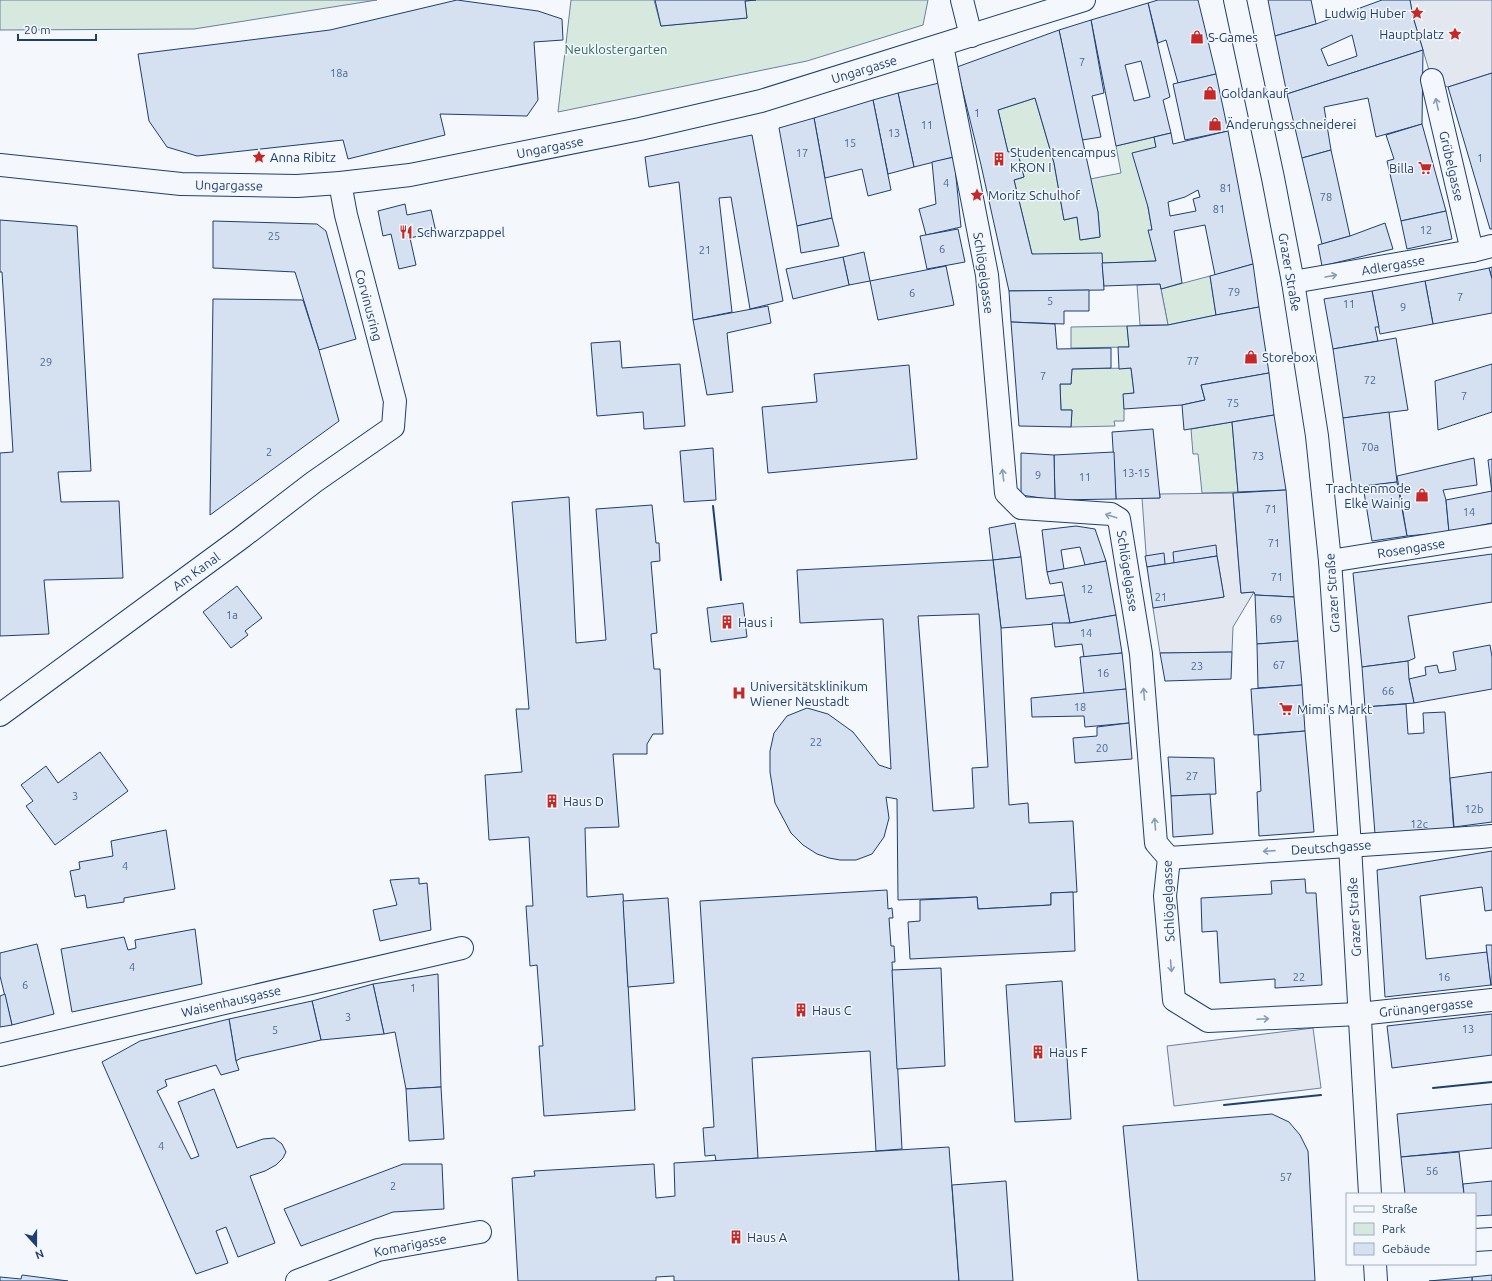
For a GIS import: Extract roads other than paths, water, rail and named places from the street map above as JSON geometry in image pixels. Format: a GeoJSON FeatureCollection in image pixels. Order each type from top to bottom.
{"type":"FeatureCollection","features":[{"type":"Feature","properties":{"kind":"street"},"geometry":{"type":"LineString","coordinates":[[962,0],[971,36]]}},
{"type":"Feature","properties":{"kind":"street","name":"Ungargasse"},"geometry":{"type":"LineString","coordinates":[[0,165],[181,184],[297,186],[410,175],[648,127],[761,101],[1084,0]]}},
{"type":"Feature","properties":{"kind":"street","name":"Grazer Straße"},"geometry":{"type":"LineString","coordinates":[[1235,0],[1293,282],[1317,436],[1330,561],[1350,846],[1370,1193]]}},
{"type":"Feature","properties":{"kind":"street","name":"Schlögelgasse"},"geometry":{"type":"LineString","coordinates":[[942,45],[987,275],[1006,493],[1021,508],[1111,514],[1119,519],[1141,654],[1156,843],[1169,858],[1165,896],[1174,1000],[1208,1021],[1359,1014]]}},
{"type":"Feature","properties":{"kind":"street","name":"Grübelgasse"},"geometry":{"type":"LineString","coordinates":[[1432,80],[1482,248]]}},
{"type":"Feature","properties":{"kind":"street","name":"Corvinusring"},"geometry":{"type":"LineString","coordinates":[[340,183],[346,215],[395,401],[393,427]]}},
{"type":"Feature","properties":{"kind":"street","name":"Adlergasse"},"geometry":{"type":"LineString","coordinates":[[1293,282],[1482,248]]}},
{"type":"Feature","properties":{"kind":"street","name":"Am Kanal"},"geometry":{"type":"LineString","coordinates":[[0,715],[241,538],[314,482],[393,427]]}},
{"type":"Feature","properties":{"kind":"street","name":"Rosengasse"},"geometry":{"type":"LineString","coordinates":[[1330,561],[1492,536]]}},
{"type":"Feature","properties":{"kind":"street","name":"Deutschgasse"},"geometry":{"type":"LineString","coordinates":[[1169,858],[1481,838],[1492,836]]}},
{"type":"Feature","properties":{"kind":"street","name":"Waisenhausgasse"},"geometry":{"type":"LineString","coordinates":[[0,1055],[462,948]]}},
{"type":"Feature","properties":{"kind":"street","name":"Grünangergasse"},"geometry":{"type":"LineString","coordinates":[[1359,1014],[1492,1000]]}},
{"type":"Feature","properties":{"kind":"street","name":"Komarigasse"},"geometry":{"type":"LineString","coordinates":[[297,1281],[378,1250],[480,1232]]}},
{"type":"Feature","properties":{"kind":"street"},"geometry":{"type":"LineString","coordinates":[[1476,1240],[1492,1239]]}},
{"type":"Feature","properties":{"kind":"street"},"geometry":{"type":"LineString","coordinates":[[1375,1265],[1376,1281]]}},
{"type":"Feature","properties":{"kind":"place","name":"Ludwig Huber"},"geometry":{"type":"Point","coordinates":[1417,13]}},
{"type":"Feature","properties":{"kind":"place","name":"Hauptplatz"},"geometry":{"type":"Point","coordinates":[1455,34]}},
{"type":"Feature","properties":{"kind":"place","name":"S-Games"},"geometry":{"type":"Point","coordinates":[1197,37]}},
{"type":"Feature","properties":{"kind":"place","name":"Goldankauf"},"geometry":{"type":"Point","coordinates":[1210,93]}},
{"type":"Feature","properties":{"kind":"place","name":"Änderungsschneiderei"},"geometry":{"type":"Point","coordinates":[1215,124]}},
{"type":"Feature","properties":{"kind":"place","name":"Anna Ribitz"},"geometry":{"type":"Point","coordinates":[259,157]}},
{"type":"Feature","properties":{"kind":"place","name":"Studentencampus KRON I"},"geometry":{"type":"Point","coordinates":[999,159]}},
{"type":"Feature","properties":{"kind":"place","name":"Billa"},"geometry":{"type":"Point","coordinates":[1425,168]}},
{"type":"Feature","properties":{"kind":"place","name":"Moritz Schulhof"},"geometry":{"type":"Point","coordinates":[977,195]}},
{"type":"Feature","properties":{"kind":"place","name":"Schwarzpappel"},"geometry":{"type":"Point","coordinates":[406,232]}},
{"type":"Feature","properties":{"kind":"place","name":"Storebox"},"geometry":{"type":"Point","coordinates":[1251,357]}},
{"type":"Feature","properties":{"kind":"place","name":"Trachtenmode Elke Wainig"},"geometry":{"type":"Point","coordinates":[1422,495]}},
{"type":"Feature","properties":{"kind":"place","name":"Haus i"},"geometry":{"type":"Point","coordinates":[727,622]}},
{"type":"Feature","properties":{"kind":"place","name":"Universitätsklinikum Wiener Neustadt"},"geometry":{"type":"Point","coordinates":[739,693]}},
{"type":"Feature","properties":{"kind":"place","name":"Mimi's Markt"},"geometry":{"type":"Point","coordinates":[1286,709]}},
{"type":"Feature","properties":{"kind":"place","name":"Haus D"},"geometry":{"type":"Point","coordinates":[552,801]}},
{"type":"Feature","properties":{"kind":"place","name":"Haus C"},"geometry":{"type":"Point","coordinates":[801,1010]}},
{"type":"Feature","properties":{"kind":"place","name":"Haus F"},"geometry":{"type":"Point","coordinates":[1038,1052]}},
{"type":"Feature","properties":{"kind":"place","name":"Haus A"},"geometry":{"type":"Point","coordinates":[736,1237]}},
{"type":"Feature","properties":{"kind":"park label","name":"Neuklostergarten"},"geometry":{"type":"Point","coordinates":[616,49]}}]}
